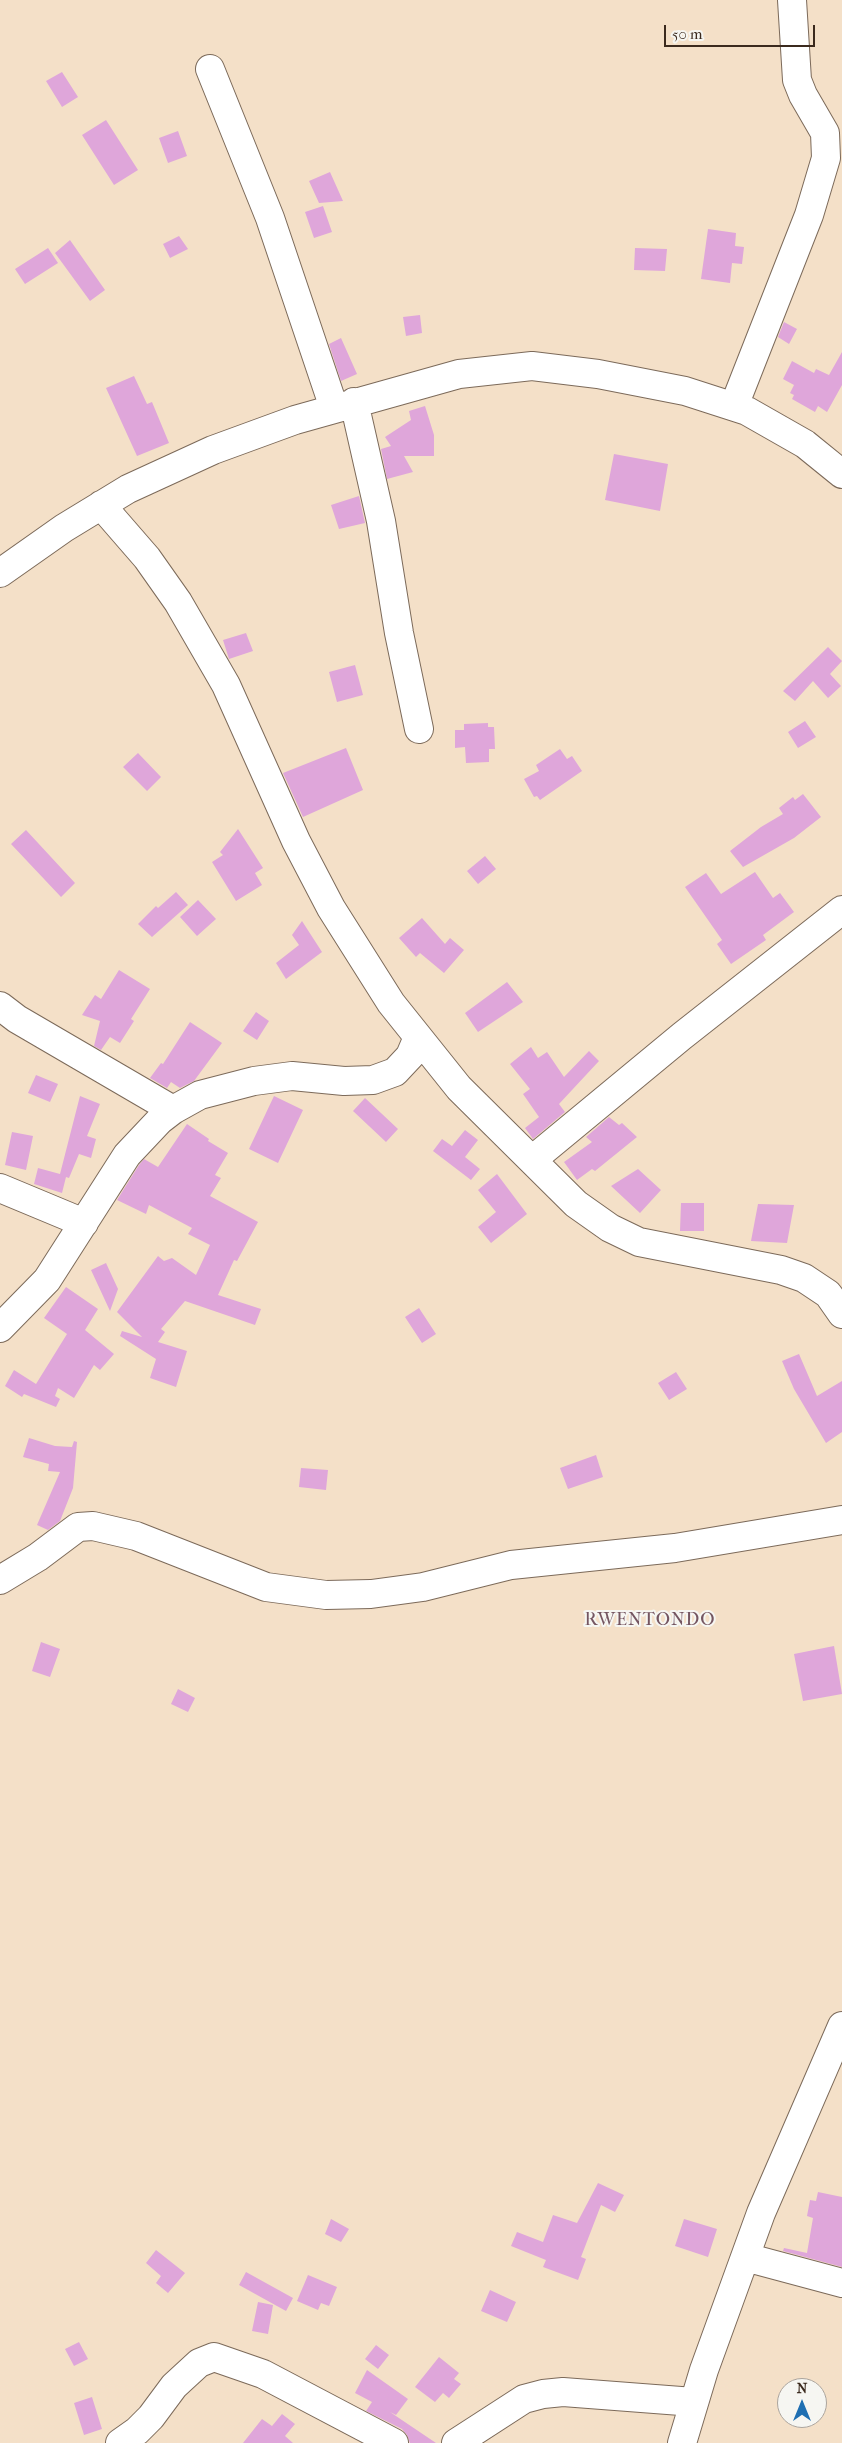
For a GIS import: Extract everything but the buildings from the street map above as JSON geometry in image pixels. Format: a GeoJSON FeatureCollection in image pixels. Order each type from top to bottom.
{"type":"FeatureCollection","features":[{"type":"Feature","properties":{"kind":"street"},"geometry":{"type":"LineString","coordinates":[[734,406],[809,215],[826,158],[825,133],[802,95],[798,80],[792,0]]}},
{"type":"Feature","properties":{"kind":"street"},"geometry":{"type":"LineString","coordinates":[[210,69],[344,406],[381,521],[399,633],[419,729]]}},
{"type":"Feature","properties":{"kind":"street"},"geometry":{"type":"LineString","coordinates":[[0,572],[128,489],[213,450],[344,406],[459,374],[532,366],[598,374],[685,391],[747,410],[805,444],[842,474]]}},
{"type":"Feature","properties":{"kind":"street"},"geometry":{"type":"LineString","coordinates":[[101,505],[147,558],[178,602],[226,685],[296,841],[331,908],[391,1002],[459,1088],[576,1204],[610,1228],[639,1242],[781,1270],[804,1278],[828,1294],[842,1314]]}},
{"type":"Feature","properties":{"kind":"street"},"geometry":{"type":"LineString","coordinates":[[532,1160],[682,1036],[842,910]]}},
{"type":"Feature","properties":{"kind":"street"},"geometry":{"type":"LineString","coordinates":[[0,1006],[17,1019],[173,1110]]}},
{"type":"Feature","properties":{"kind":"street"},"geometry":{"type":"LineString","coordinates":[[0,1328],[47,1280],[127,1155],[160,1120],[173,1110],[200,1095],[254,1081],[292,1076],[344,1081],[373,1080],[395,1072],[410,1056],[418,1037]]}},
{"type":"Feature","properties":{"kind":"street"},"geometry":{"type":"LineString","coordinates":[[0,1188],[84,1223]]}},
{"type":"Feature","properties":{"kind":"street"},"geometry":{"type":"LineString","coordinates":[[0,1580],[38,1557],[78,1527],[93,1526],[136,1536],[266,1586],[326,1595],[371,1594],[423,1586],[511,1565],[675,1548],[842,1520]]}},
{"type":"Feature","properties":{"kind":"street"},"geometry":{"type":"LineString","coordinates":[[682,2443],[694,2402],[764,2205],[842,2026]]}},
{"type":"Feature","properties":{"kind":"street"},"geometry":{"type":"LineString","coordinates":[[745,2257],[842,2283]]}},
{"type":"Feature","properties":{"kind":"street"},"geometry":{"type":"LineString","coordinates":[[120,2443],[151,2418],[174,2386],[199,2363],[214,2357],[263,2374],[394,2443]]}},
{"type":"Feature","properties":{"kind":"street"},"geometry":{"type":"LineString","coordinates":[[456,2443],[524,2399],[543,2394],[563,2392],[694,2402]]}},
{"type":"Feature","properties":{"kind":"district","name":"RWENTONDO"},"geometry":{"type":"Point","coordinates":[650,1621]}}]}
